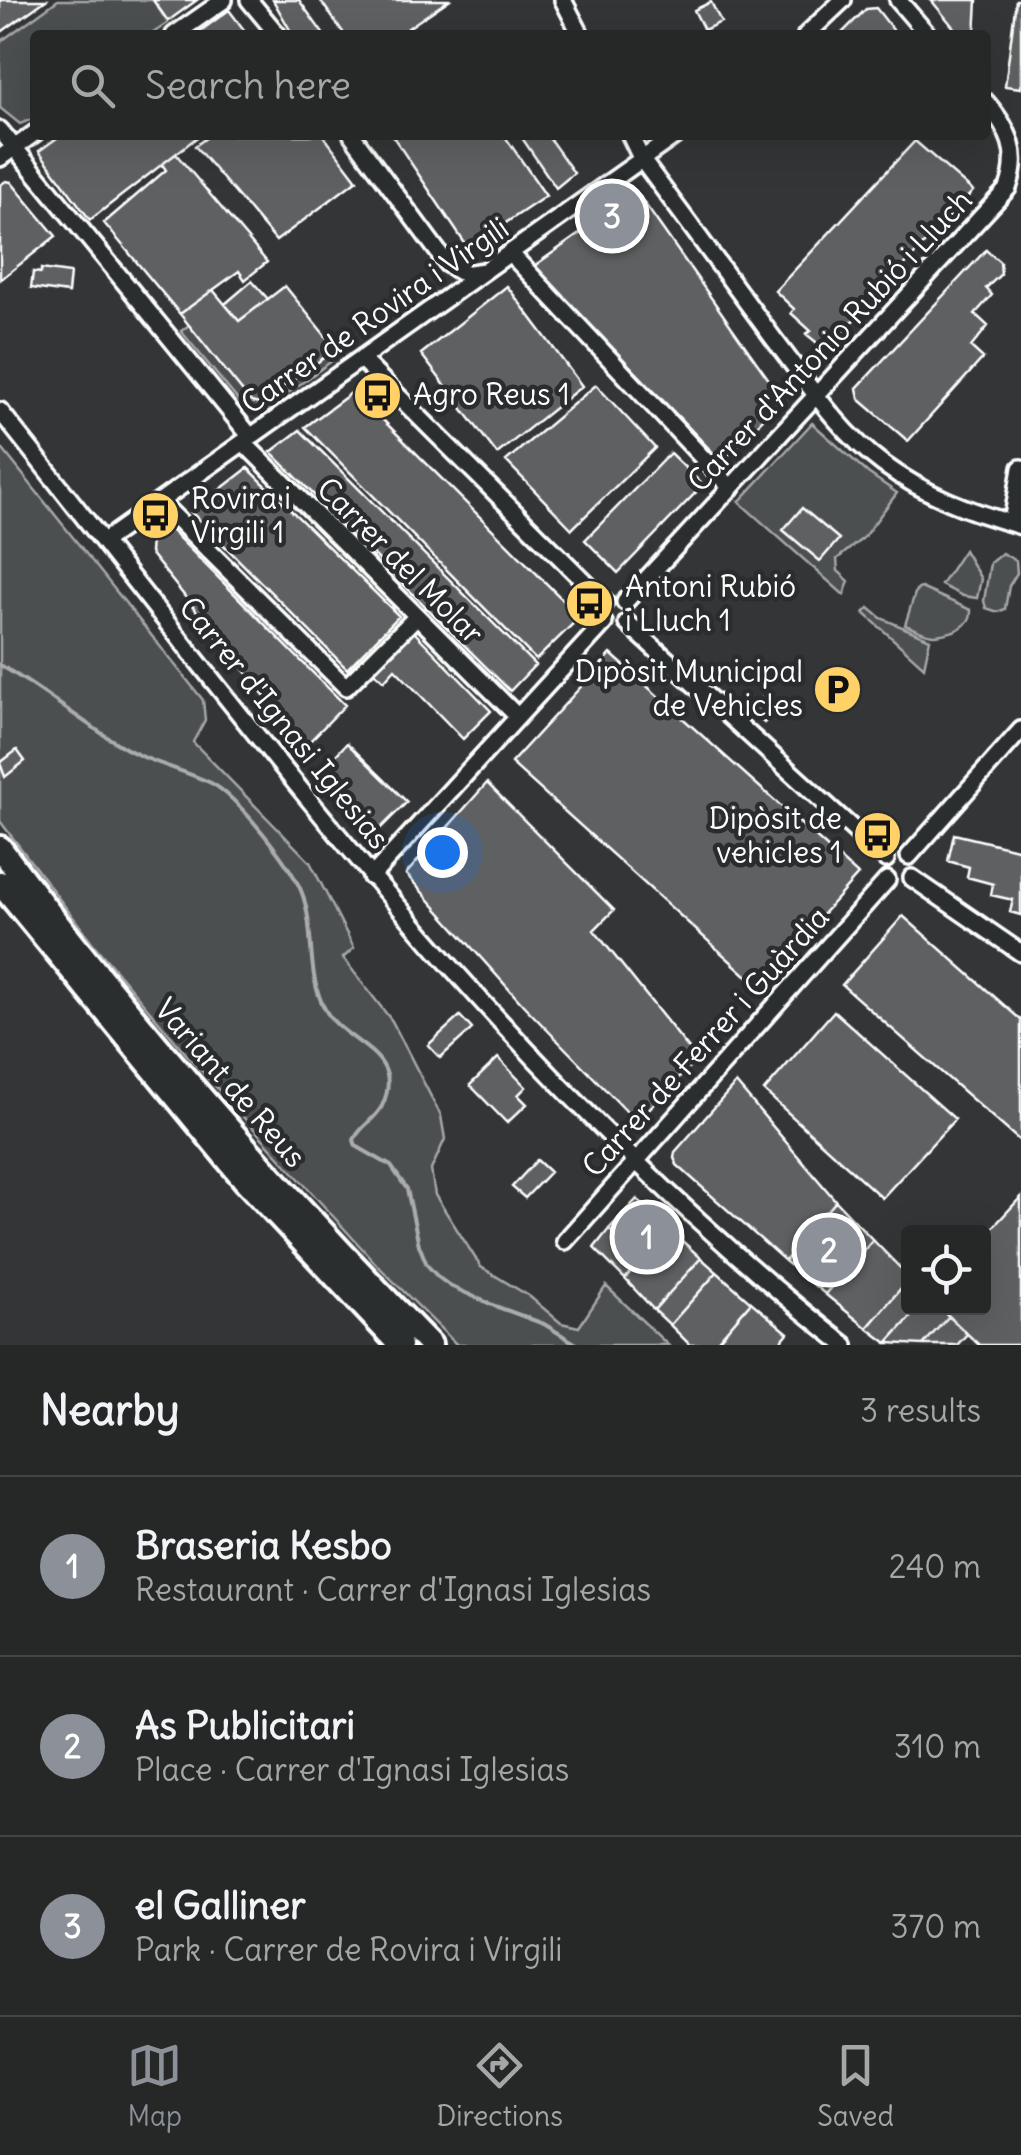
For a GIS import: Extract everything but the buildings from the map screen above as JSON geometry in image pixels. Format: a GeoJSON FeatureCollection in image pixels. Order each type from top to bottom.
{"type":"FeatureCollection","features":[{"type":"Feature","properties":{"kind":"highway","name":"Variant de Reus"},"geometry":{"type":"LineString","coordinates":[[0,848],[136,1021],[356,1269],[430,1345]]}},
{"type":"Feature","properties":{"kind":"highway","name":"Variant de Reus"},"geometry":{"type":"LineString","coordinates":[[0,882],[245,1180],[400,1345]]}},
{"type":"Feature","properties":{"kind":"highway"},"geometry":{"type":"LineString","coordinates":[[317,1259],[385,1345]]}},
{"type":"Feature","properties":{"kind":"highway"},"geometry":{"type":"LineString","coordinates":[[356,1269],[442,1345]]}},
{"type":"Feature","properties":{"kind":"street"},"geometry":{"type":"LineString","coordinates":[[181,30],[224,0]]}},
{"type":"Feature","properties":{"kind":"street"},"geometry":{"type":"LineString","coordinates":[[563,0],[578,30]]}},
{"type":"Feature","properties":{"kind":"street"},"geometry":{"type":"LineString","coordinates":[[811,30],[843,0]]}},
{"type":"Feature","properties":{"kind":"street"},"geometry":{"type":"LineString","coordinates":[[898,0],[924,30]]}},
{"type":"Feature","properties":{"kind":"street"},"geometry":{"type":"LineString","coordinates":[[254,2],[274,30]]}},
{"type":"Feature","properties":{"kind":"street","name":"Carrer d'Antonio Rubió i Lluch"},"geometry":{"type":"LineString","coordinates":[[625,602],[1008,188],[1016,170],[1016,144],[991,109]]}},
{"type":"Feature","properties":{"kind":"street","name":"Carrer del Molar"},"geometry":{"type":"LineString","coordinates":[[0,130],[7,153],[248,440],[518,717]]}},
{"type":"Feature","properties":{"kind":"street"},"geometry":{"type":"LineString","coordinates":[[7,153],[30,137]]}},
{"type":"Feature","properties":{"kind":"street"},"geometry":{"type":"LineString","coordinates":[[356,140],[447,264],[464,274],[491,268]]}},
{"type":"Feature","properties":{"kind":"street"},"geometry":{"type":"LineString","coordinates":[[632,140],[642,160],[815,394],[880,463],[930,494],[1016,525],[1021,468]]}},
{"type":"Feature","properties":{"kind":"street","name":"Carrer de Rovira i Virgili"},"geometry":{"type":"LineString","coordinates":[[104,541],[669,140]]}},
{"type":"Feature","properties":{"kind":"street"},"geometry":{"type":"LineString","coordinates":[[510,254],[730,488]]}},
{"type":"Feature","properties":{"kind":"street"},"geometry":{"type":"LineString","coordinates":[[437,306],[447,285],[447,264]]}},
{"type":"Feature","properties":{"kind":"street"},"geometry":{"type":"LineString","coordinates":[[362,360],[605,602]]}},
{"type":"Feature","properties":{"kind":"street","name":"Carrer d'Ignasi Iglesias"},"geometry":{"type":"LineString","coordinates":[[0,411],[371,877],[493,1016],[634,1162],[746,1264],[845,1345]]}},
{"type":"Feature","properties":{"kind":"street"},"geometry":{"type":"LineString","coordinates":[[160,502],[346,687],[417,616]]}},
{"type":"Feature","properties":{"kind":"street"},"geometry":{"type":"LineString","coordinates":[[614,598],[625,602],[630,612],[627,623],[614,628],[604,624],[600,612],[605,602],[614,598]]}},
{"type":"Feature","properties":{"kind":"street"},"geometry":{"type":"LineString","coordinates":[[627,623],[886,859]]}},
{"type":"Feature","properties":{"kind":"street"},"geometry":{"type":"LineString","coordinates":[[371,877],[604,624]]}},
{"type":"Feature","properties":{"kind":"street"},"geometry":{"type":"LineString","coordinates":[[909,856],[1021,730]]}},
{"type":"Feature","properties":{"kind":"street"},"geometry":{"type":"LineString","coordinates":[[898,853],[909,856],[915,869],[912,878],[903,884],[887,880],[882,870],[886,859],[898,853]]}},
{"type":"Feature","properties":{"kind":"street"},"geometry":{"type":"LineString","coordinates":[[912,878],[1021,953]]}},
{"type":"Feature","properties":{"kind":"street","name":"Carrer de Ferrer i Guàrdia"},"geometry":{"type":"LineString","coordinates":[[565,1241],[887,880]]}},
{"type":"Feature","properties":{"kind":"shaded area"},"geometry":{"type":"Polygon","coordinates":[[[58,0],[153,0],[168,23],[158,30],[30,30],[30,120],[20,124],[0,108],[0,42],[58,0]]]}},
{"type":"Feature","properties":{"kind":"shaded area"},"geometry":{"type":"Polygon","coordinates":[[[189,325],[251,402],[259,404],[336,349],[340,355],[261,413],[246,410],[181,331],[189,325]]]}},
{"type":"Feature","properties":{"kind":"shaded area"},"geometry":{"type":"Polygon","coordinates":[[[812,423],[897,493],[863,538],[837,559],[838,571],[849,581],[844,595],[739,502],[812,423]]]}},
{"type":"Feature","properties":{"kind":"shaded area"},"geometry":{"type":"Polygon","coordinates":[[[0,446],[203,700],[205,720],[193,742],[310,862],[354,948],[343,958],[392,1021],[441,1116],[445,1139],[431,1170],[435,1195],[481,1267],[529,1296],[561,1323],[579,1327],[606,1286],[668,1345],[457,1345],[379,1267],[187,1055],[95,946],[0,821],[0,446]]]}},
{"type":"Feature","properties":{"kind":"shaded area"},"geometry":{"type":"Polygon","coordinates":[[[964,550],[981,579],[977,598],[941,585],[964,550]]]}},
{"type":"Feature","properties":{"kind":"shaded area"},"geometry":{"type":"Polygon","coordinates":[[[1002,553],[1016,561],[1017,573],[1009,586],[1005,609],[998,612],[986,608],[984,601],[990,563],[1002,553]]]}},
{"type":"Feature","properties":{"kind":"shaded area"},"geometry":{"type":"Polygon","coordinates":[[[921,588],[971,610],[965,625],[936,635],[905,625],[916,590],[921,588]]]}},
{"type":"Feature","properties":{"kind":"shaded area"},"geometry":{"type":"Polygon","coordinates":[[[869,608],[881,618],[930,639],[924,667],[864,613],[869,608]]]}},
{"type":"Feature","properties":{"kind":"waterway"},"geometry":{"type":"LineString","coordinates":[[0,665],[130,751],[222,790],[262,833],[302,893],[315,983],[326,1011],[371,1051],[387,1074],[388,1088],[382,1106],[354,1140],[356,1146],[391,1166],[407,1189],[427,1265],[450,1286],[544,1324],[578,1345]]}},
{"type":"Feature","properties":{"kind":"place","name":"el Galliner"},"geometry":{"type":"Point","coordinates":[612,216]}},
{"type":"Feature","properties":{"kind":"place","name":"Agro Reus 1"},"geometry":{"type":"Point","coordinates":[378,395]}},
{"type":"Feature","properties":{"kind":"place","name":"Rovira i Virgili 1"},"geometry":{"type":"Point","coordinates":[156,516]}},
{"type":"Feature","properties":{"kind":"place","name":"Antoni Rubió i Lluch 1"},"geometry":{"type":"Point","coordinates":[590,604]}},
{"type":"Feature","properties":{"kind":"place","name":"Dipòsit Municipal de Vehicles"},"geometry":{"type":"Point","coordinates":[838,689]}},
{"type":"Feature","properties":{"kind":"place","name":"Dipòsit de vehicles 1"},"geometry":{"type":"Point","coordinates":[877,836]}},
{"type":"Feature","properties":{"kind":"place","name":"Braseria Kesbo"},"geometry":{"type":"Point","coordinates":[647,1237]}},
{"type":"Feature","properties":{"kind":"place","name":"As Publicitari"},"geometry":{"type":"Point","coordinates":[829,1250]}}]}
